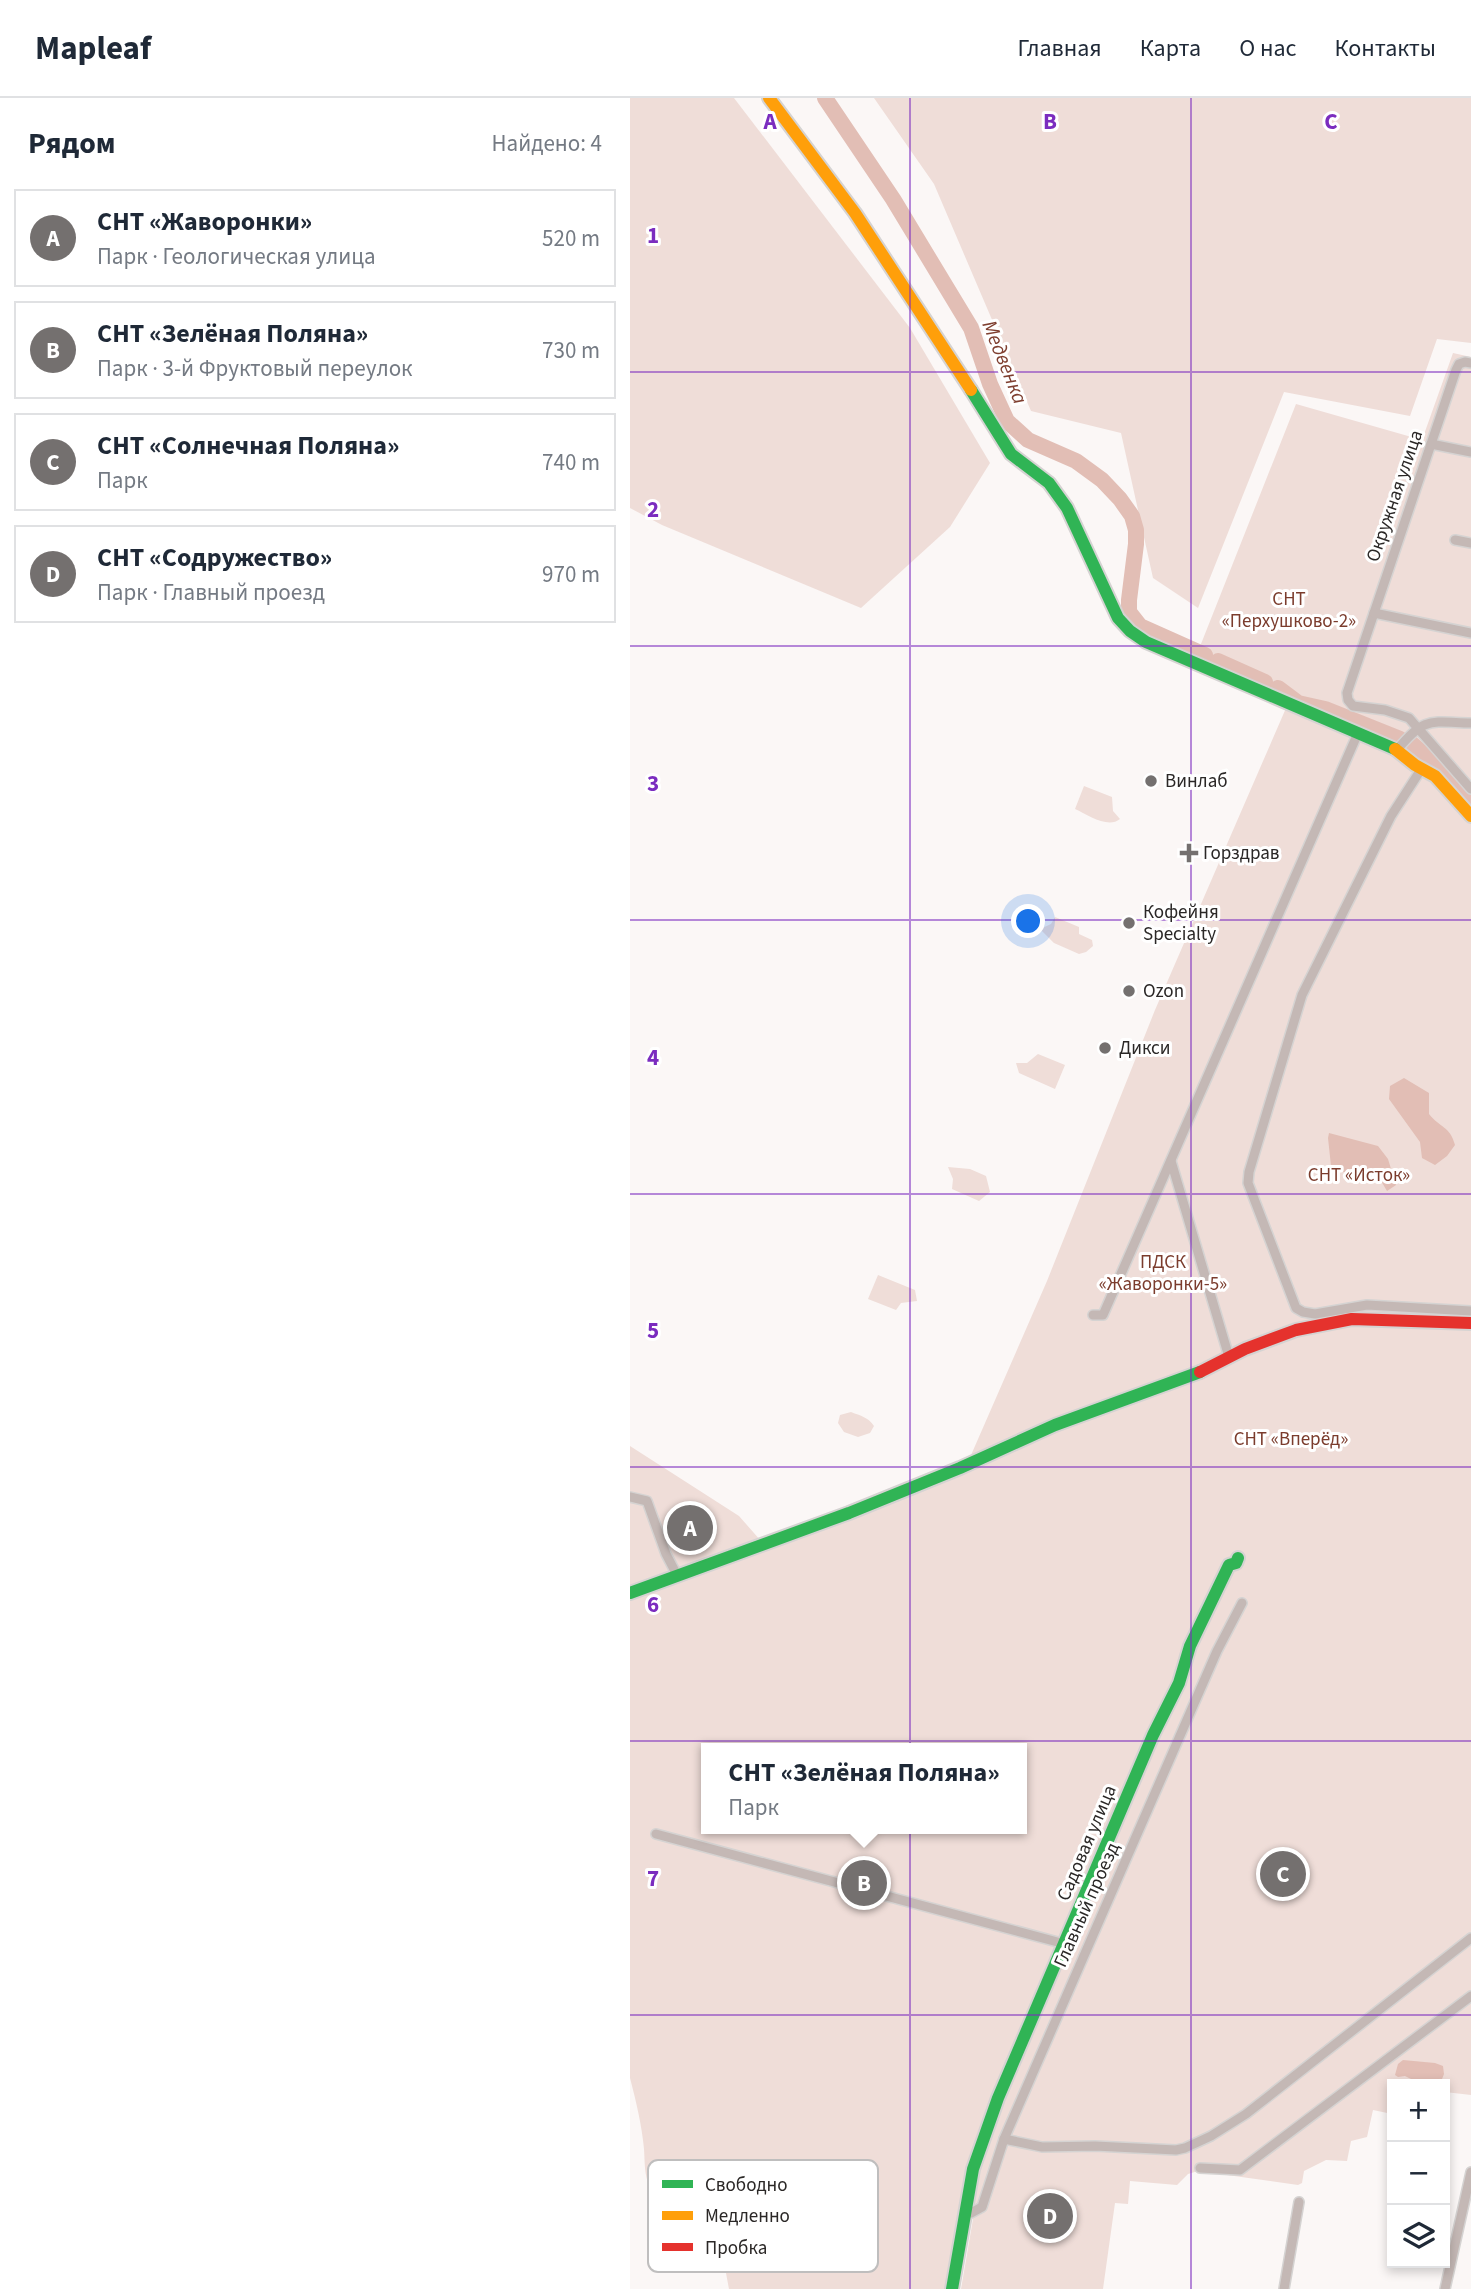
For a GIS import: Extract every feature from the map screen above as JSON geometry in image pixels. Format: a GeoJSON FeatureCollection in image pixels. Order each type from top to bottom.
{"type":"FeatureCollection","features":[{"type":"Feature","properties":{"kind":"street"},"geometry":{"type":"LineString","coordinates":[[769,98],[855,213],[1010,454],[1049,483],[1067,508],[1113,610],[1124,625],[1146,642],[1397,750],[1435,776],[1471,817]]}},
{"type":"Feature","properties":{"kind":"street","name":"Окружная улица"},"geometry":{"type":"LineString","coordinates":[[1471,363],[1459,364],[1347,693],[1353,706],[1385,710],[1409,718],[1471,789]]}},
{"type":"Feature","properties":{"kind":"street"},"geometry":{"type":"LineString","coordinates":[[1430,444],[1471,453]]}},
{"type":"Feature","properties":{"kind":"street"},"geometry":{"type":"LineString","coordinates":[[1455,540],[1471,543]]}},
{"type":"Feature","properties":{"kind":"street"},"geometry":{"type":"LineString","coordinates":[[1374,613],[1471,633]]}},
{"type":"Feature","properties":{"kind":"street"},"geometry":{"type":"LineString","coordinates":[[1397,750],[1417,727],[1435,722],[1471,723]]}},
{"type":"Feature","properties":{"kind":"street"},"geometry":{"type":"LineString","coordinates":[[1093,1315],[1103,1315],[1358,733]]}},
{"type":"Feature","properties":{"kind":"street"},"geometry":{"type":"LineString","coordinates":[[1422,768],[1391,816],[1302,995],[1248,1183],[1296,1308],[1315,1314],[1367,1305],[1471,1311]]}},
{"type":"Feature","properties":{"kind":"street"},"geometry":{"type":"LineString","coordinates":[[1171,1161],[1229,1357]]}},
{"type":"Feature","properties":{"kind":"street"},"geometry":{"type":"LineString","coordinates":[[630,1593],[862,1507],[960,1468],[1055,1425],[1193,1375],[1229,1357],[1296,1331],[1334,1321],[1360,1319],[1471,1323]]}},
{"type":"Feature","properties":{"kind":"street"},"geometry":{"type":"LineString","coordinates":[[630,1497],[647,1501],[666,1554],[677,1575]]}},
{"type":"Feature","properties":{"kind":"street","name":"Садовая улица"},"geometry":{"type":"LineString","coordinates":[[952,2289],[973,2169],[998,2098],[1153,1734],[1179,1683],[1190,1646],[1229,1565],[1236,1563],[1238,1558]]}},
{"type":"Feature","properties":{"kind":"street","name":"Главный проезд"},"geometry":{"type":"LineString","coordinates":[[965,2212],[971,2213],[982,2207],[1004,2139],[1211,1663],[1242,1603]]}},
{"type":"Feature","properties":{"kind":"street"},"geometry":{"type":"LineString","coordinates":[[656,1834],[1065,1944]]}},
{"type":"Feature","properties":{"kind":"street"},"geometry":{"type":"LineString","coordinates":[[1004,2139],[1042,2147],[1185,2148],[1211,2136],[1246,2114],[1471,1938]]}},
{"type":"Feature","properties":{"kind":"street"},"geometry":{"type":"LineString","coordinates":[[1200,2168],[1240,2169],[1471,1996]]}},
{"type":"Feature","properties":{"kind":"street"},"geometry":{"type":"LineString","coordinates":[[1445,2289],[1471,2172]]}},
{"type":"Feature","properties":{"kind":"street"},"geometry":{"type":"LineString","coordinates":[[1284,2289],[1299,2202]]}},
{"type":"Feature","properties":{"kind":"green space"},"geometry":{"type":"Polygon","coordinates":[[[630,98],[734,98],[910,328],[990,463],[950,527],[861,608],[662,525],[630,508],[630,98]]]}},
{"type":"Feature","properties":{"kind":"green space"},"geometry":{"type":"Polygon","coordinates":[[[874,98],[1471,98],[1471,343],[1437,339],[1410,416],[1284,392],[1198,608],[1153,578],[1121,433],[1031,411],[934,184],[874,98]]]}},
{"type":"Feature","properties":{"kind":"green space"},"geometry":{"type":"Polygon","coordinates":[[[1453,353],[1471,357],[1471,2095],[1450,2093],[1450,2079],[1387,2079],[1387,2113],[1373,2110],[1367,2137],[1351,2141],[1347,2161],[1326,2160],[1304,2171],[1302,2183],[1298,2185],[1198,2171],[1188,2174],[1177,2185],[1130,2181],[1128,2204],[1115,2203],[1103,2289],[961,2289],[973,2219],[971,2207],[979,2172],[980,2151],[946,2289],[729,2289],[726,2272],[878,2272],[878,2160],[648,2160],[648,2180],[640,2122],[630,2078],[630,1446],[739,1516],[761,1541],[968,1462],[1047,1281],[1155,1010],[1293,692],[1199,649],[1296,404],[1422,440],[1453,353]]]}},
{"type":"Feature","properties":{"kind":"green space"},"geometry":{"type":"Polygon","coordinates":[[[1084,786],[1112,797],[1113,811],[1120,819],[1104,822],[1075,809],[1084,786]]]}},
{"type":"Feature","properties":{"kind":"green space"},"geometry":{"type":"Polygon","coordinates":[[[1055,917],[1079,927],[1079,934],[1092,940],[1093,946],[1079,954],[1054,943],[1040,929],[1051,924],[1055,917]]]}},
{"type":"Feature","properties":{"kind":"green space"},"geometry":{"type":"Polygon","coordinates":[[[1038,1054],[1065,1065],[1055,1089],[1019,1073],[1016,1063],[1027,1063],[1038,1054]]]}},
{"type":"Feature","properties":{"kind":"green space"},"geometry":{"type":"Polygon","coordinates":[[[948,1167],[970,1169],[986,1176],[990,1192],[979,1201],[952,1189],[953,1179],[948,1167]]]}},
{"type":"Feature","properties":{"kind":"green space"},"geometry":{"type":"Polygon","coordinates":[[[878,1275],[915,1290],[917,1301],[901,1303],[896,1310],[868,1299],[878,1275]]]}},
{"type":"Feature","properties":{"kind":"green space"},"geometry":{"type":"Polygon","coordinates":[[[851,1412],[872,1423],[874,1426],[870,1433],[858,1437],[844,1432],[838,1423],[840,1415],[851,1412]]]}},
{"type":"Feature","properties":{"kind":"shaded area"},"geometry":{"type":"Polygon","coordinates":[[[1404,1078],[1429,1093],[1429,1114],[1453,1139],[1455,1145],[1447,1156],[1435,1165],[1422,1158],[1420,1142],[1389,1099],[1390,1086],[1404,1078]]]}},
{"type":"Feature","properties":{"kind":"shaded area"},"geometry":{"type":"Polygon","coordinates":[[[1329,1133],[1378,1146],[1388,1159],[1396,1185],[1387,1191],[1377,1174],[1359,1167],[1346,1173],[1331,1166],[1329,1133]]]}},
{"type":"Feature","properties":{"kind":"shaded area"},"geometry":{"type":"Polygon","coordinates":[[[1403,2060],[1435,2063],[1443,2066],[1444,2074],[1442,2079],[1398,2077],[1395,2075],[1398,2064],[1403,2060]]]}},
{"type":"Feature","properties":{"kind":"waterway","name":"Медвенка"},"geometry":{"type":"LineString","coordinates":[[825,98],[893,199],[971,328],[990,384],[1007,421],[1028,440],[1076,461],[1102,480],[1132,516],[1136,544],[1129,612],[1140,626],[1205,655]]}},
{"type":"Feature","properties":{"kind":"waterway","name":"Медвенка"},"geometry":{"type":"LineString","coordinates":[[1218,661],[1265,682]]}},
{"type":"Feature","properties":{"kind":"waterway","name":"Медвенка"},"geometry":{"type":"LineString","coordinates":[[1278,688],[1298,703],[1325,709],[1400,739]]}},
{"type":"Feature","properties":{"kind":"waterway","name":"Медвенка"},"geometry":{"type":"LineString","coordinates":[[1412,744],[1440,769],[1471,803]]}},
{"type":"Feature","properties":{"kind":"traffic: fast"},"geometry":{"type":"LineString","coordinates":[[971,390],[1011,454],[1049,483],[1067,508],[1118,618],[1130,631],[1146,642],[1395,749]]}},
{"type":"Feature","properties":{"kind":"traffic: fast"},"geometry":{"type":"LineString","coordinates":[[630,1593],[849,1513],[960,1468],[1055,1425],[1200,1372]]}},
{"type":"Feature","properties":{"kind":"traffic: fast"},"geometry":{"type":"LineString","coordinates":[[952,2289],[973,2169],[998,2098],[1153,1735],[1179,1683],[1190,1646],[1229,1565],[1236,1563],[1238,1558]]}},
{"type":"Feature","properties":{"kind":"traffic: slow"},"geometry":{"type":"LineString","coordinates":[[769,98],[855,213],[971,390]]}},
{"type":"Feature","properties":{"kind":"traffic: slow"},"geometry":{"type":"LineString","coordinates":[[1395,749],[1435,776],[1471,816]]}},
{"type":"Feature","properties":{"kind":"traffic: jam"},"geometry":{"type":"LineString","coordinates":[[1200,1372],[1245,1349],[1296,1330],[1352,1319],[1471,1323]]}},
{"type":"Feature","properties":{"kind":"place","name":"Винлаб"},"geometry":{"type":"Point","coordinates":[1151,781]}},
{"type":"Feature","properties":{"kind":"place","name":"Горздрав"},"geometry":{"type":"Point","coordinates":[1189,853]}},
{"type":"Feature","properties":{"kind":"place","name":"Кофейня Specialty"},"geometry":{"type":"Point","coordinates":[1129,923]}},
{"type":"Feature","properties":{"kind":"place","name":"Ozon"},"geometry":{"type":"Point","coordinates":[1129,991]}},
{"type":"Feature","properties":{"kind":"place","name":"Дикси"},"geometry":{"type":"Point","coordinates":[1105,1048]}},
{"type":"Feature","properties":{"kind":"place","name":"СНТ «Жаворонки»"},"geometry":{"type":"Point","coordinates":[690,1528]}},
{"type":"Feature","properties":{"kind":"place","name":"СНТ «Солнечная Поляна»"},"geometry":{"type":"Point","coordinates":[1283,1874]}},
{"type":"Feature","properties":{"kind":"place","name":"СНТ «Зелёная Поляна»"},"geometry":{"type":"Point","coordinates":[864,1883]}},
{"type":"Feature","properties":{"kind":"place","name":"СНТ «Содружество»"},"geometry":{"type":"Point","coordinates":[1050,2216]}},
{"type":"Feature","properties":{"kind":"park label","name":"СНТ «Перхушково-2»"},"geometry":{"type":"Point","coordinates":[1289,610]}},
{"type":"Feature","properties":{"kind":"park label","name":"СНТ «Исток»"},"geometry":{"type":"Point","coordinates":[1359,1175]}},
{"type":"Feature","properties":{"kind":"park label","name":"ПДСК «Жаворонки-5»"},"geometry":{"type":"Point","coordinates":[1163,1273]}},
{"type":"Feature","properties":{"kind":"park label","name":"СНТ «Вперёд»"},"geometry":{"type":"Point","coordinates":[1291,1439]}}]}
